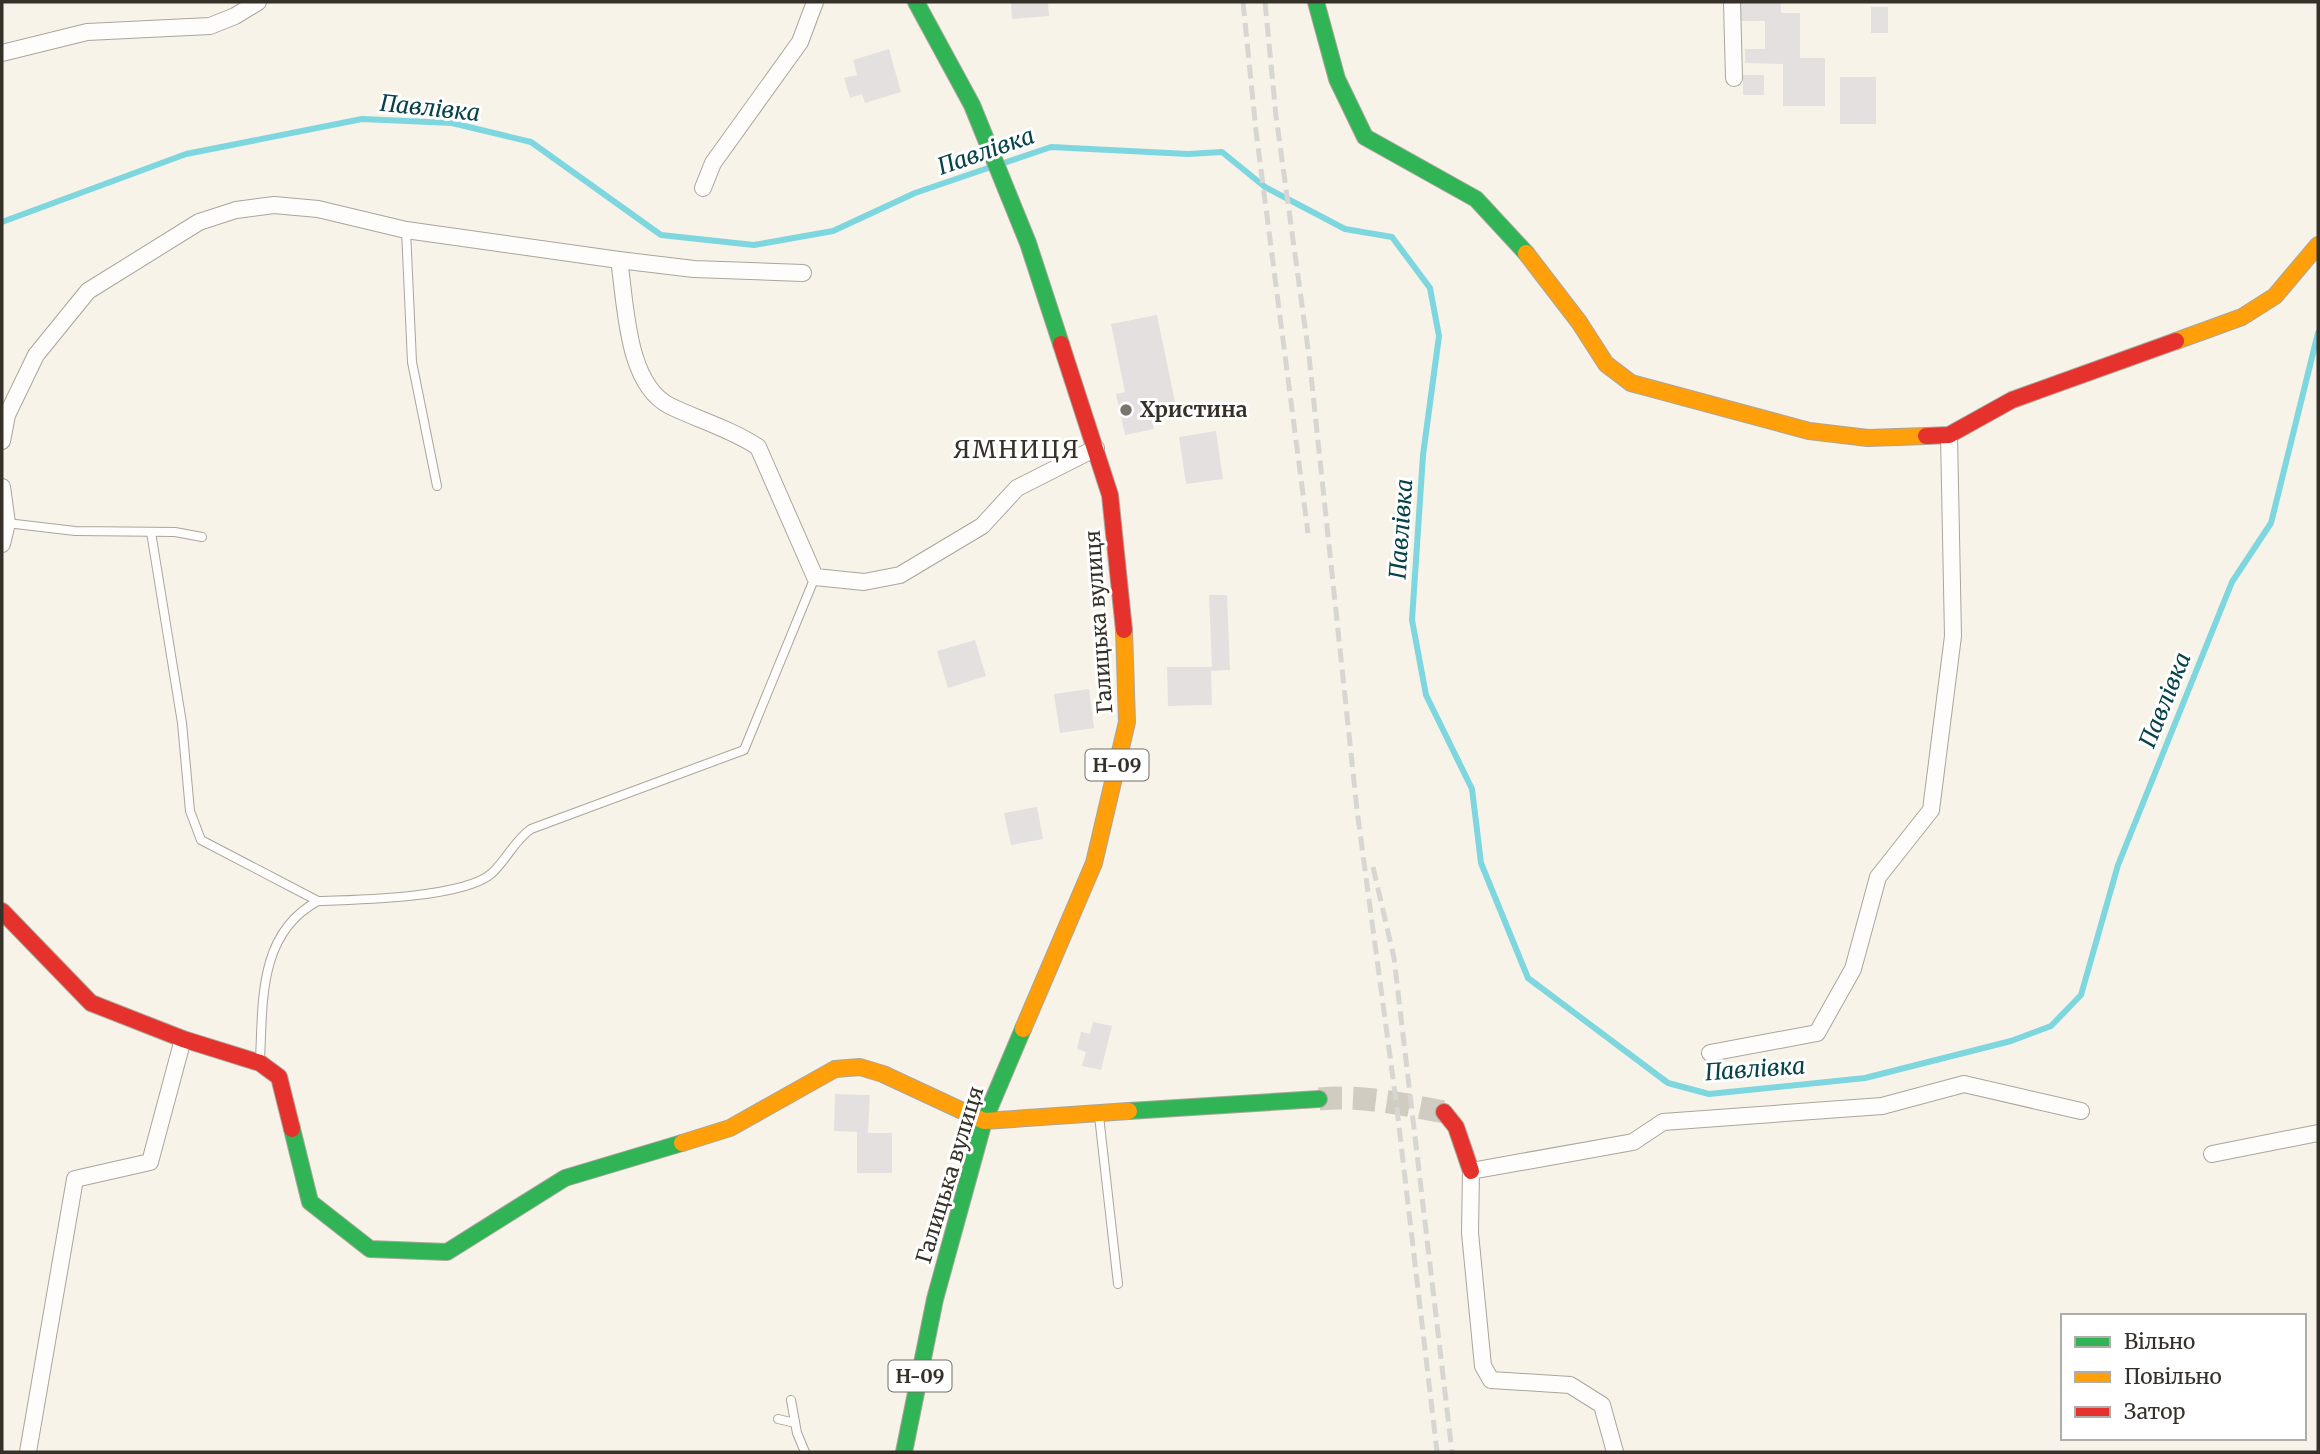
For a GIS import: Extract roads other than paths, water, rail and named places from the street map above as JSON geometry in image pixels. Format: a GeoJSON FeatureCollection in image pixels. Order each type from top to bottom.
{"type":"FeatureCollection","features":[{"type":"Feature","properties":{"kind":"street"},"geometry":{"type":"LineString","coordinates":[[2,52],[87,32],[210,26],[235,16],[258,2]]}},
{"type":"Feature","properties":{"kind":"street"},"geometry":{"type":"LineString","coordinates":[[703,188],[713,163],[800,42],[815,2]]}},
{"type":"Feature","properties":{"kind":"street","name":"Галицька вулиця"},"geometry":{"type":"LineString","coordinates":[[905,1452],[935,1299],[984,1121],[1094,863],[1127,722],[1122,591],[1110,495],[1097,447],[1028,243],[972,105],[916,2]]}},
{"type":"Feature","properties":{"kind":"street"},"geometry":{"type":"LineString","coordinates":[[1316,2],[1337,79],[1365,137],[1476,199],[1518,243],[1579,321],[1606,363],[1631,383],[1763,421],[1809,431],[1868,438],[1950,435],[2012,400],[2242,317],[2275,296],[2318,245]]}},
{"type":"Feature","properties":{"kind":"street"},"geometry":{"type":"LineString","coordinates":[[1732,2],[1734,78]]}},
{"type":"Feature","properties":{"kind":"street"},"geometry":{"type":"LineString","coordinates":[[2,441],[7,415],[36,355],[88,291],[199,222],[236,210],[274,205],[318,209],[406,230],[619,260],[694,269],[803,274]]}},
{"type":"Feature","properties":{"kind":"street"},"geometry":{"type":"LineString","coordinates":[[619,260],[636,363],[644,383],[655,396],[669,405],[758,447],[815,577],[864,582],[900,575],[982,526],[1017,488],[1097,447]]}},
{"type":"Feature","properties":{"kind":"street"},"geometry":{"type":"LineString","coordinates":[[1710,1053],[1817,1032],[1853,969],[1878,877],[1931,810],[1952,636],[1950,435]]}},
{"type":"Feature","properties":{"kind":"street"},"geometry":{"type":"LineString","coordinates":[[2,487],[7,523],[2,544]]}},
{"type":"Feature","properties":{"kind":"street"},"geometry":{"type":"LineString","coordinates":[[2,911],[91,1003],[183,1039],[260,1063],[279,1077],[310,1202],[370,1249],[447,1252],[565,1178],[730,1128],[835,1069],[860,1067],[883,1074],[984,1121],[1319,1099]]}},
{"type":"Feature","properties":{"kind":"street"},"geometry":{"type":"LineString","coordinates":[[28,1452],[75,1180],[150,1162],[183,1039]]}},
{"type":"Feature","properties":{"kind":"street"},"geometry":{"type":"LineString","coordinates":[[1471,1171],[1633,1142],[1663,1122],[1882,1106],[1964,1084],[2081,1111]]}},
{"type":"Feature","properties":{"kind":"street"},"geometry":{"type":"LineString","coordinates":[[1444,1112],[1456,1127],[1471,1171],[1469,1233],[1483,1366],[1491,1380],[1570,1385],[1602,1405],[1615,1452]]}},
{"type":"Feature","properties":{"kind":"street"},"geometry":{"type":"LineString","coordinates":[[2212,1154],[2318,1133]]}},
{"type":"Feature","properties":{"kind":"lane"},"geometry":{"type":"LineString","coordinates":[[406,230],[412,362],[437,485]]}},
{"type":"Feature","properties":{"kind":"lane"},"geometry":{"type":"LineString","coordinates":[[7,523],[75,531],[151,531],[202,537]]}},
{"type":"Feature","properties":{"kind":"lane"},"geometry":{"type":"LineString","coordinates":[[151,531],[182,723],[190,811],[201,840],[318,901]]}},
{"type":"Feature","properties":{"kind":"lane"},"geometry":{"type":"LineString","coordinates":[[260,1063],[265,970],[290,924],[303,909],[318,901],[422,894],[477,881],[491,874],[516,839],[531,829],[744,750],[815,577]]}},
{"type":"Feature","properties":{"kind":"lane"},"geometry":{"type":"LineString","coordinates":[[1099,1113],[1118,1284]]}},
{"type":"Feature","properties":{"kind":"lane"},"geometry":{"type":"LineString","coordinates":[[791,1399],[795,1423],[805,1452]]}},
{"type":"Feature","properties":{"kind":"lane"},"geometry":{"type":"LineString","coordinates":[[778,1419],[795,1423]]}},
{"type":"Feature","properties":{"kind":"waterway","name":"Павлівка"},"geometry":{"type":"LineString","coordinates":[[2,222],[186,154],[362,119],[452,123],[531,142],[661,235],[754,245],[833,231],[915,193],[991,167]]}},
{"type":"Feature","properties":{"kind":"waterway","name":"Павлівка"},"geometry":{"type":"LineString","coordinates":[[1001,164],[1051,147],[1188,154],[1222,152],[1265,187],[1345,229],[1392,237],[1430,288],[1439,336],[1423,455],[1412,620],[1426,695],[1472,789],[1481,863],[1528,978],[1668,1083],[1709,1094],[1865,1078],[2011,1041],[2051,1026],[2081,995],[2118,865],[2232,582],[2271,523],[2318,333]]}},
{"type":"Feature","properties":{"kind":"tunnel"},"geometry":{"type":"LineString","coordinates":[[1319,1099],[1366,1099],[1444,1112]]}},
{"type":"Feature","properties":{"kind":"railway"},"geometry":{"type":"LineString","coordinates":[[1243,2],[1256,131],[1308,533]]}},
{"type":"Feature","properties":{"kind":"railway"},"geometry":{"type":"LineString","coordinates":[[1265,2],[1276,116],[1309,356],[1357,810],[1396,1101],[1437,1452]]}},
{"type":"Feature","properties":{"kind":"railway"},"geometry":{"type":"LineString","coordinates":[[1373,867],[1394,958],[1452,1452]]}},
{"type":"Feature","properties":{"kind":"place","name":"Христина"},"geometry":{"type":"Point","coordinates":[1126,410]}},
{"type":"Feature","properties":{"kind":"district","name":"ЯМНИЦЯ"},"geometry":{"type":"Point","coordinates":[1017,450]}}]}
